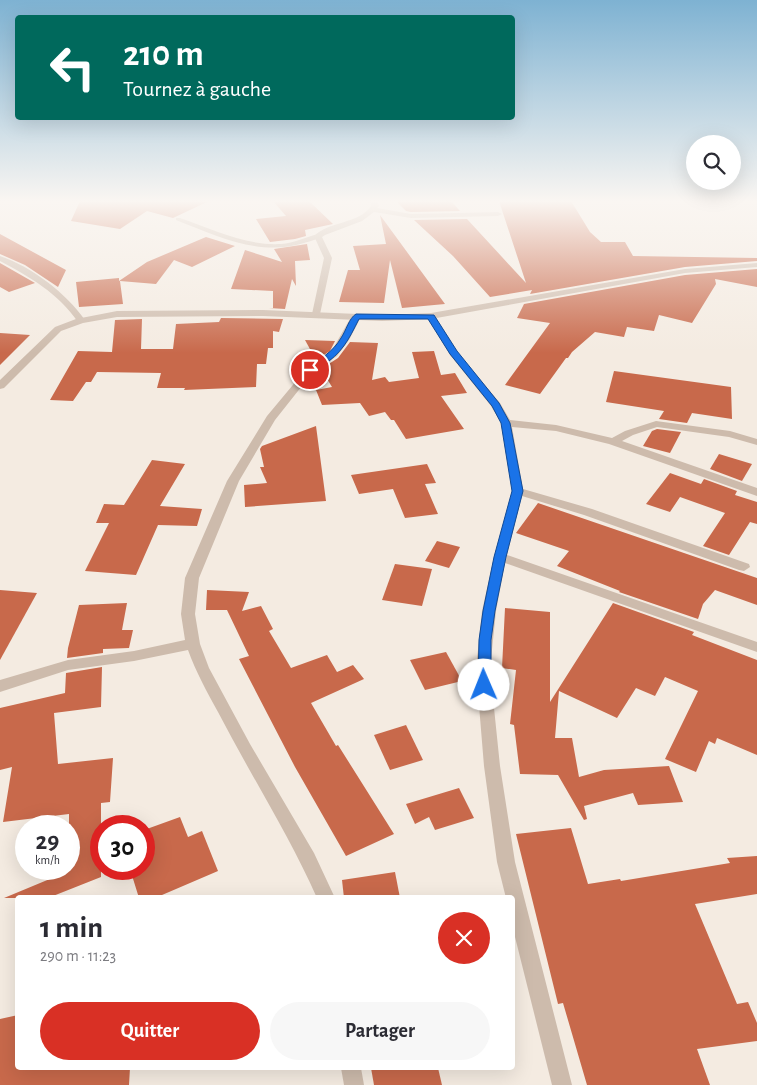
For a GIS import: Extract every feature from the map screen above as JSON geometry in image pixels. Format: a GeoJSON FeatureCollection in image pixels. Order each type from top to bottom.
{"type":"FeatureCollection","features":[{"type":"Feature","properties":{"kind":"street"},"geometry":{"type":"LineString","coordinates":[[316,314],[328,258],[325,252]]}},
{"type":"Feature","properties":{"kind":"street"},"geometry":{"type":"LineString","coordinates":[[0,386],[58,329],[81,320],[117,314],[431,316],[685,271],[757,265]]}},
{"type":"Feature","properties":{"kind":"street"},"geometry":{"type":"LineString","coordinates":[[431,316],[453,352],[496,405],[506,423],[518,491],[500,557],[488,620],[483,669],[492,766],[506,862],[514,895]]}},
{"type":"Feature","properties":{"kind":"street"},"geometry":{"type":"LineString","coordinates":[[325,895],[308,858],[244,748],[207,677],[193,644],[188,614],[192,578],[233,481],[271,418],[310,370],[334,354],[356,317]]}},
{"type":"Feature","properties":{"kind":"street"},"geometry":{"type":"LineString","coordinates":[[506,423],[556,428],[613,442],[757,492]]}},
{"type":"Feature","properties":{"kind":"street"},"geometry":{"type":"LineString","coordinates":[[613,442],[629,433],[656,424],[730,434],[757,442]]}},
{"type":"Feature","properties":{"kind":"street"},"geometry":{"type":"LineString","coordinates":[[518,491],[634,527],[744,566]]}},
{"type":"Feature","properties":{"kind":"street"},"geometry":{"type":"LineString","coordinates":[[500,557],[757,647]]}},
{"type":"Feature","properties":{"kind":"street"},"geometry":{"type":"LineString","coordinates":[[0,686],[68,665],[134,656],[193,644]]}},
{"type":"Feature","properties":{"kind":"street"},"geometry":{"type":"LineString","coordinates":[[515,898],[562,1085]]}},
{"type":"Feature","properties":{"kind":"street"},"geometry":{"type":"LineString","coordinates":[[351,1070],[354,1085]]}},
{"type":"Feature","properties":{"kind":"lane"},"geometry":{"type":"LineString","coordinates":[[0,258],[64,298],[81,320]]}},
{"type":"Feature","properties":{"kind":"building"},"geometry":{"type":"Polygon","coordinates":[[[0,252],[32,252],[66,270],[58,287],[25,265],[0,254],[0,252]]]}},
{"type":"Feature","properties":{"kind":"building"},"geometry":{"type":"Polygon","coordinates":[[[171,252],[223,252],[192,267],[174,260],[156,284],[120,281],[123,304],[79,307],[76,282],[119,278],[119,281],[147,262],[171,252]]]}},
{"type":"Feature","properties":{"kind":"building"},"geometry":{"type":"Polygon","coordinates":[[[244,252],[282,262],[276,252],[308,252],[310,260],[295,261],[296,286],[292,279],[285,309],[269,308],[273,308],[273,291],[231,289],[244,252]]]}},
{"type":"Feature","properties":{"kind":"building"},"geometry":{"type":"Polygon","coordinates":[[[355,252],[407,252],[445,304],[402,308],[390,260],[384,303],[339,302],[348,270],[360,270],[355,252]]]}},
{"type":"Feature","properties":{"kind":"building"},"geometry":{"type":"Polygon","coordinates":[[[448,252],[497,252],[526,283],[516,252],[631,252],[633,256],[757,258],[757,261],[685,267],[530,294],[532,290],[490,297],[448,252]]]}},
{"type":"Feature","properties":{"kind":"building"},"geometry":{"type":"Polygon","coordinates":[[[0,263],[35,283],[9,292],[0,287],[0,263]]]}},
{"type":"Feature","properties":{"kind":"building"},"geometry":{"type":"Polygon","coordinates":[[[757,269],[757,287],[715,279],[716,284],[692,323],[659,315],[654,331],[627,327],[624,337],[595,332],[566,358],[540,394],[505,385],[550,323],[517,318],[524,304],[685,275],[757,269]]]}},
{"type":"Feature","properties":{"kind":"building"},"geometry":{"type":"Polygon","coordinates":[[[221,318],[283,319],[279,332],[273,331],[273,348],[268,348],[266,364],[257,364],[256,387],[184,390],[185,388],[157,388],[161,373],[97,372],[91,382],[86,382],[73,401],[50,400],[78,351],[112,352],[115,320],[142,319],[141,349],[173,349],[176,324],[219,322],[221,318]]]}},
{"type":"Feature","properties":{"kind":"building"},"geometry":{"type":"Polygon","coordinates":[[[0,333],[30,335],[0,365],[0,333]]]}},
{"type":"Feature","properties":{"kind":"building"},"geometry":{"type":"Polygon","coordinates":[[[305,340],[335,341],[330,351],[316,360],[305,340]]]}},
{"type":"Feature","properties":{"kind":"building"},"geometry":{"type":"Polygon","coordinates":[[[350,342],[378,343],[372,380],[385,377],[389,382],[419,378],[412,352],[434,351],[441,375],[455,373],[467,393],[441,396],[464,429],[406,439],[394,420],[391,420],[385,412],[369,416],[360,403],[322,405],[316,390],[332,387],[321,369],[338,358],[350,342]]]}},
{"type":"Feature","properties":{"kind":"building"},"geometry":{"type":"Polygon","coordinates":[[[614,371],[731,387],[732,419],[692,413],[687,423],[659,419],[664,411],[606,402],[614,371]]]}},
{"type":"Feature","properties":{"kind":"building"},"geometry":{"type":"Polygon","coordinates":[[[316,426],[326,501],[245,507],[244,485],[267,483],[260,467],[264,467],[260,449],[262,446],[316,426]]]}},
{"type":"Feature","properties":{"kind":"building"},"geometry":{"type":"Polygon","coordinates":[[[657,429],[681,432],[670,453],[643,446],[652,431],[657,429]]]}},
{"type":"Feature","properties":{"kind":"building"},"geometry":{"type":"Polygon","coordinates":[[[719,454],[752,464],[742,481],[710,469],[719,454]]]}},
{"type":"Feature","properties":{"kind":"building"},"geometry":{"type":"Polygon","coordinates":[[[152,460],[185,464],[160,506],[202,509],[197,526],[158,525],[136,575],[85,571],[109,523],[96,523],[104,504],[124,505],[152,460]]]}},
{"type":"Feature","properties":{"kind":"building"},"geometry":{"type":"Polygon","coordinates":[[[427,464],[436,483],[425,484],[438,514],[405,518],[393,489],[359,494],[351,475],[427,464]]]}},
{"type":"Feature","properties":{"kind":"building"},"geometry":{"type":"Polygon","coordinates":[[[670,473],[701,484],[704,479],[737,491],[735,495],[757,502],[757,524],[750,522],[729,555],[703,546],[725,513],[680,497],[670,512],[646,504],[670,473]]]}},
{"type":"Feature","properties":{"kind":"building"},"geometry":{"type":"Polygon","coordinates":[[[538,503],[757,578],[757,605],[715,590],[703,604],[698,619],[619,592],[557,566],[569,551],[516,533],[538,503]]]}},
{"type":"Feature","properties":{"kind":"building"},"geometry":{"type":"Polygon","coordinates":[[[437,541],[460,547],[449,568],[425,561],[437,541]]]}},
{"type":"Feature","properties":{"kind":"building"},"geometry":{"type":"Polygon","coordinates":[[[395,564],[432,569],[422,606],[382,600],[395,564]]]}},
{"type":"Feature","properties":{"kind":"building"},"geometry":{"type":"Polygon","coordinates":[[[0,590],[37,593],[0,660],[0,590]]]}},
{"type":"Feature","properties":{"kind":"building"},"geometry":{"type":"Polygon","coordinates":[[[207,590],[249,592],[242,611],[261,606],[273,629],[269,631],[291,668],[327,655],[337,672],[353,665],[364,679],[311,703],[336,746],[338,745],[394,834],[346,856],[295,767],[239,659],[249,656],[227,610],[206,610],[207,590]]]}},
{"type":"Feature","properties":{"kind":"building"},"geometry":{"type":"Polygon","coordinates":[[[127,603],[122,630],[133,630],[129,648],[103,649],[103,653],[67,658],[79,605],[127,603]]]}},
{"type":"Feature","properties":{"kind":"building"},"geometry":{"type":"Polygon","coordinates":[[[613,603],[694,632],[692,635],[757,660],[757,755],[717,738],[715,744],[709,741],[696,772],[665,759],[698,691],[665,677],[655,696],[636,688],[617,718],[559,691],[555,738],[572,738],[579,777],[604,770],[669,766],[683,802],[638,805],[633,793],[584,806],[587,819],[584,820],[558,775],[520,774],[514,725],[510,724],[516,670],[502,668],[505,608],[550,612],[550,702],[613,603]]]}},
{"type":"Feature","properties":{"kind":"building"},"geometry":{"type":"Polygon","coordinates":[[[446,652],[462,681],[425,690],[410,660],[446,652]]]}},
{"type":"Feature","properties":{"kind":"building"},"geometry":{"type":"Polygon","coordinates":[[[102,667],[101,707],[54,713],[58,764],[113,758],[110,802],[101,803],[101,815],[90,815],[90,880],[93,880],[56,895],[15,895],[15,898],[4,898],[47,880],[80,880],[80,815],[15,815],[15,821],[3,822],[12,767],[0,770],[0,708],[65,693],[66,673],[102,667]]]}},
{"type":"Feature","properties":{"kind":"building"},"geometry":{"type":"Polygon","coordinates":[[[406,725],[423,760],[390,770],[374,735],[406,725]]]}},
{"type":"Feature","properties":{"kind":"building"},"geometry":{"type":"Polygon","coordinates":[[[459,788],[474,818],[435,830],[429,817],[415,824],[406,804],[459,788]]]}},
{"type":"Feature","properties":{"kind":"building"},"geometry":{"type":"Polygon","coordinates":[[[180,817],[188,837],[202,831],[218,871],[162,895],[138,895],[133,880],[155,880],[155,826],[180,817]]]}},
{"type":"Feature","properties":{"kind":"building"},"geometry":{"type":"Polygon","coordinates":[[[571,828],[588,884],[620,879],[621,881],[730,863],[727,858],[757,856],[757,894],[695,904],[737,1004],[748,1002],[757,1023],[757,1041],[697,1049],[710,1085],[587,1085],[563,1003],[558,1004],[516,834],[571,828]]]}},
{"type":"Feature","properties":{"kind":"building"},"geometry":{"type":"Polygon","coordinates":[[[395,872],[399,895],[344,895],[342,880],[395,872]]]}},
{"type":"Feature","properties":{"kind":"building"},"geometry":{"type":"Polygon","coordinates":[[[15,1016],[15,1070],[130,1070],[129,1085],[0,1085],[0,1019],[15,1016]]]}},
{"type":"Feature","properties":{"kind":"building"},"geometry":{"type":"Polygon","coordinates":[[[371,1070],[438,1070],[442,1085],[374,1085],[371,1070]]]}},
{"type":"Feature","properties":{"kind":"route"},"geometry":{"type":"LineString","coordinates":[[310,370],[334,354],[356,317],[410,318],[431,316],[453,352],[475,382],[496,405],[506,423],[518,491],[500,557],[489,611],[483,669],[484,685]]}}]}
